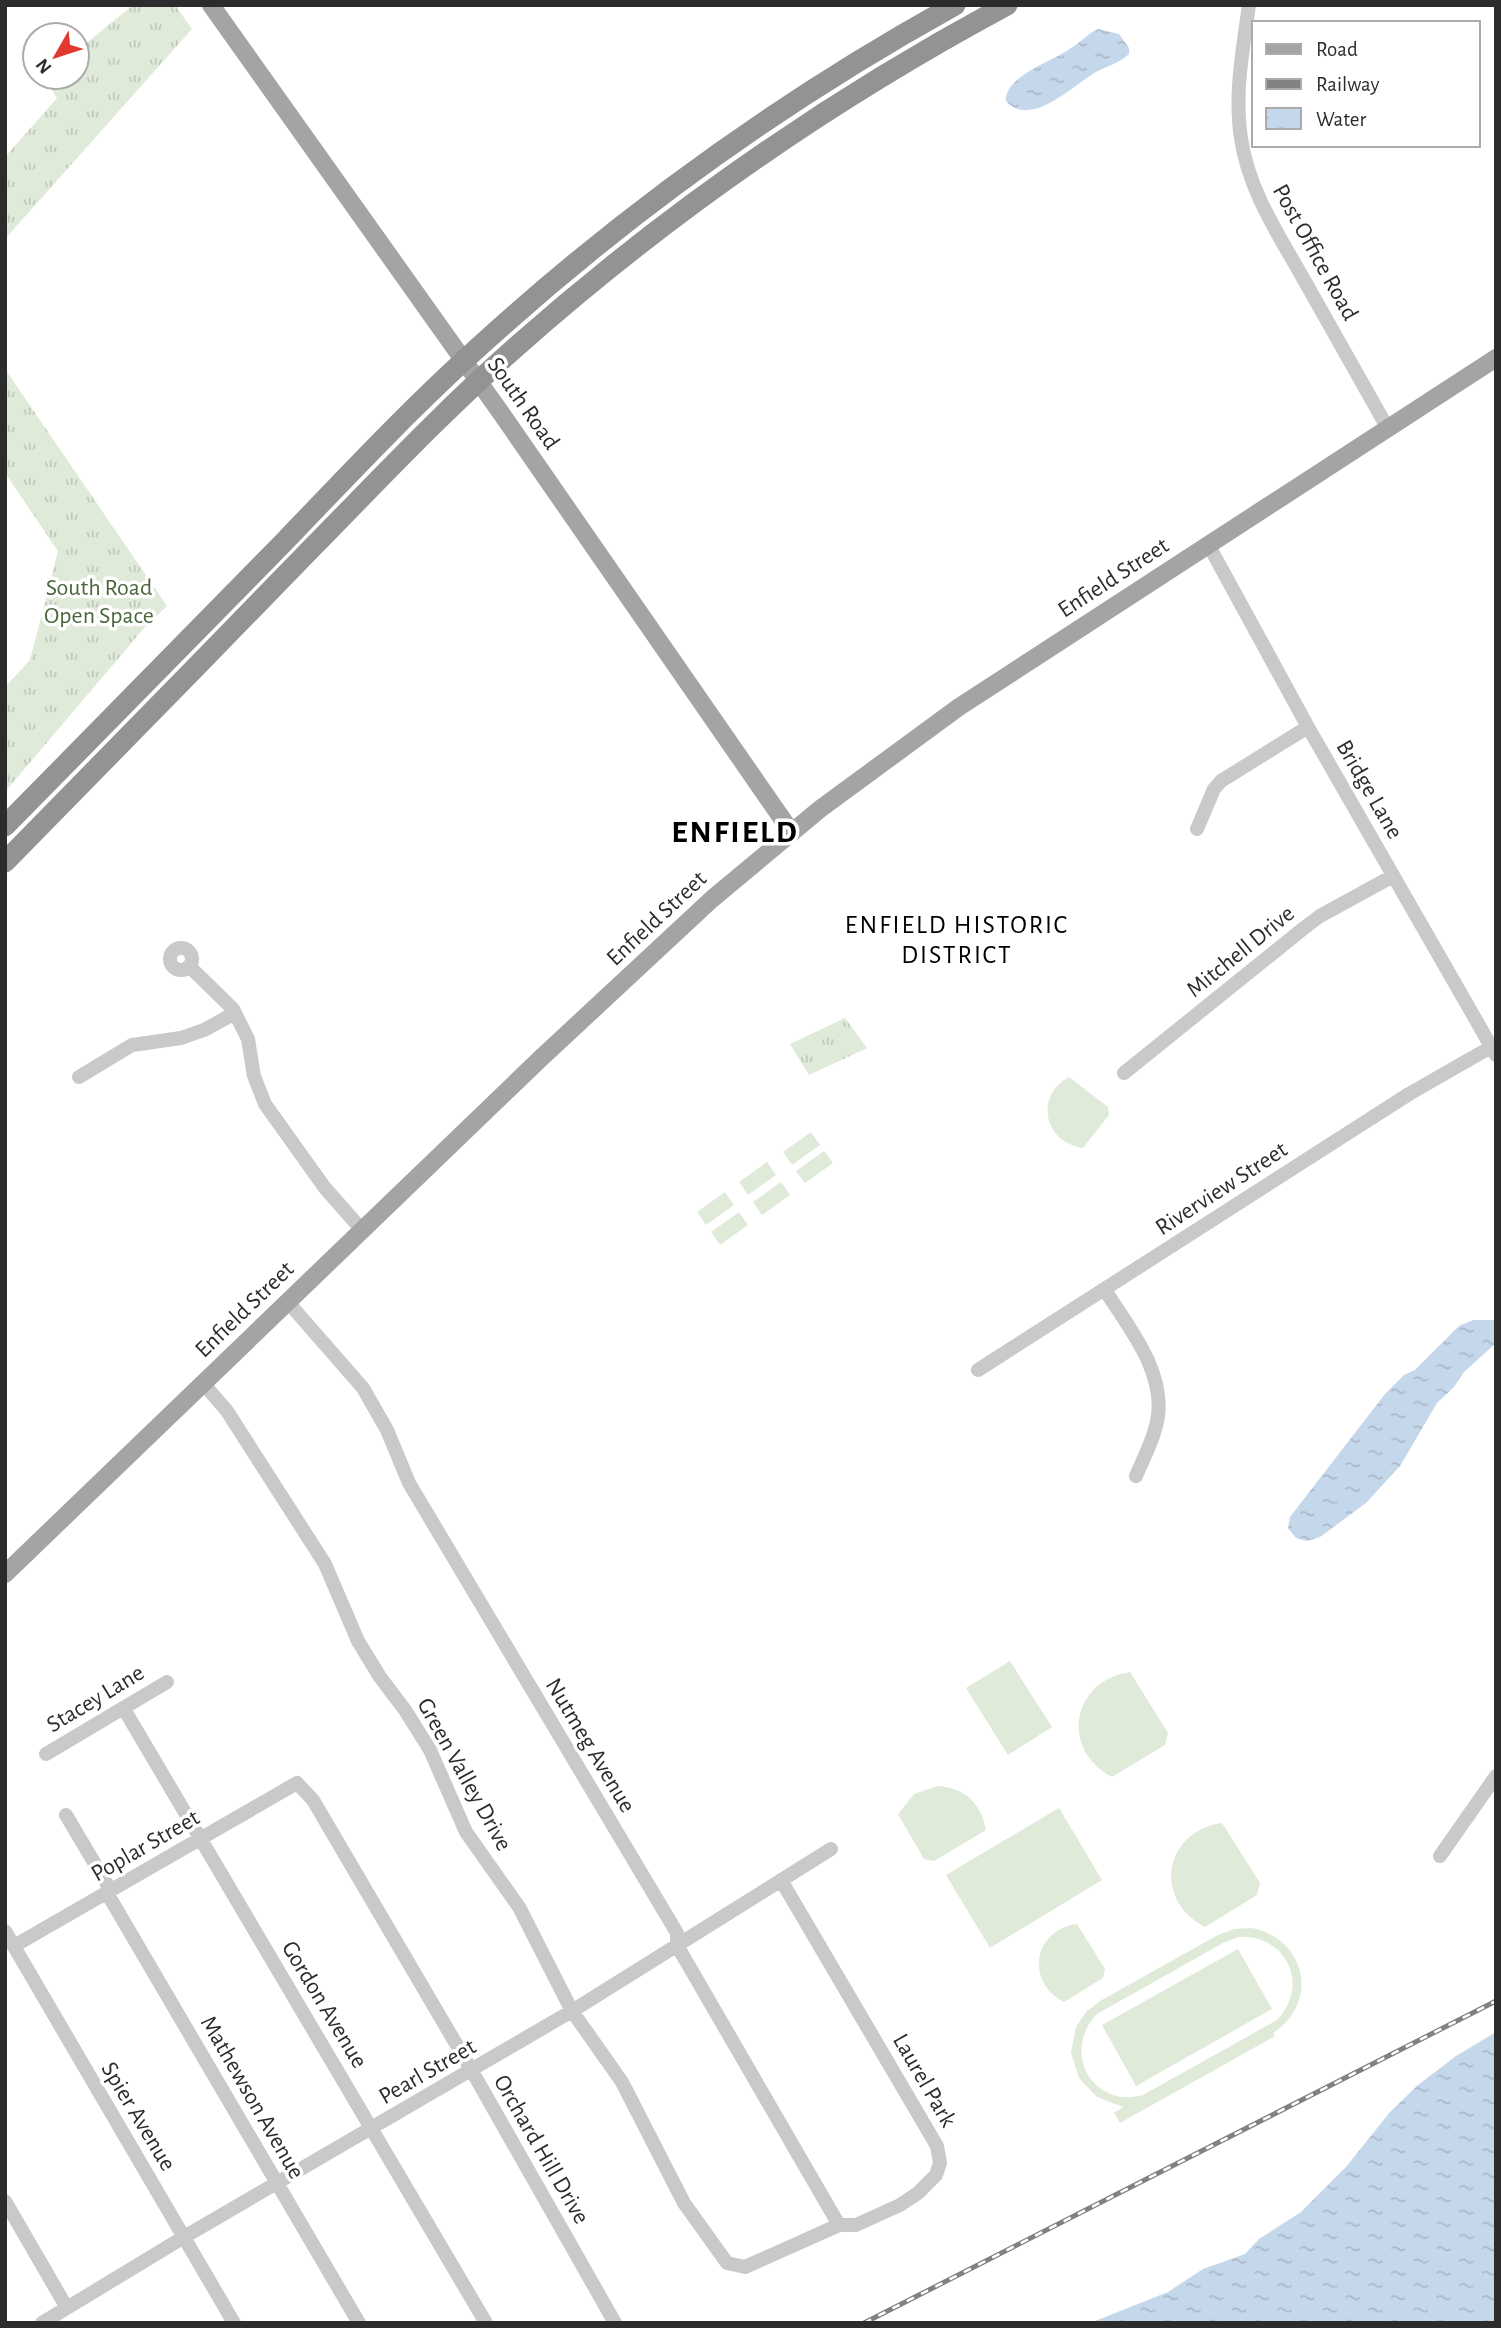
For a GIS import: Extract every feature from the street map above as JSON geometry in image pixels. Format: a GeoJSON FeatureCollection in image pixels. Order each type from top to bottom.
{"type":"FeatureCollection","features":[{"type":"Feature","properties":{"kind":"highway"},"geometry":{"type":"LineString","coordinates":[[5,826],[445,378],[483,343],[596,247],[709,161],[833,77],[955,5]]}},
{"type":"Feature","properties":{"kind":"highway"},"geometry":{"type":"LineString","coordinates":[[5,862],[460,398],[497,364],[620,260],[744,166],[883,76],[1007,5]]}},
{"type":"Feature","properties":{"kind":"main road","name":"South Road"},"geometry":{"type":"LineString","coordinates":[[211,5],[502,413],[792,833]]}},
{"type":"Feature","properties":{"kind":"main road","name":"Enfield Street"},"geometry":{"type":"LineString","coordinates":[[5,1574],[287,1301],[689,920],[792,833],[866,774],[959,707],[1496,358]]}},
{"type":"Feature","properties":{"kind":"street","name":"Post Office Road"},"geometry":{"type":"LineString","coordinates":[[1249,5],[1238,116],[1251,180],[1273,226],[1387,427]]}},
{"type":"Feature","properties":{"kind":"street","name":"Bridge Lane"},"geometry":{"type":"LineString","coordinates":[[1208,544],[1308,727],[1493,1051]]}},
{"type":"Feature","properties":{"kind":"street"},"geometry":{"type":"LineString","coordinates":[[1196,829],[1214,789],[1221,781],[1308,727]]}},
{"type":"Feature","properties":{"kind":"street","name":"Mitchell Drive"},"geometry":{"type":"LineString","coordinates":[[1124,1073],[1320,916],[1392,876]]}},
{"type":"Feature","properties":{"kind":"street"},"geometry":{"type":"LineString","coordinates":[[189,966],[209,983],[235,1013],[248,1039],[254,1076],[265,1104],[326,1188],[362,1230]]}},
{"type":"Feature","properties":{"kind":"street"},"geometry":{"type":"LineString","coordinates":[[79,1077],[132,1045],[181,1038],[205,1030],[235,1013]]}},
{"type":"Feature","properties":{"kind":"street","name":"Riverview Street"},"geometry":{"type":"LineString","coordinates":[[978,1370],[1409,1094],[1493,1051]]}},
{"type":"Feature","properties":{"kind":"street"},"geometry":{"type":"LineString","coordinates":[[1105,1290],[1154,1374],[1159,1394],[1158,1417],[1136,1476]]}},
{"type":"Feature","properties":{"kind":"street","name":"Nutmeg Avenue"},"geometry":{"type":"LineString","coordinates":[[287,1301],[363,1388],[387,1430],[409,1483],[677,1933],[677,1946],[839,2225]]}},
{"type":"Feature","properties":{"kind":"street","name":"Green Valley Drive"},"geometry":{"type":"LineString","coordinates":[[203,1383],[227,1411],[325,1564],[358,1641],[424,1739],[466,1832],[519,1907],[572,2011],[622,2082],[684,2203],[727,2263]]}},
{"type":"Feature","properties":{"kind":"street","name":"Stacey Lane"},"geometry":{"type":"LineString","coordinates":[[46,1754],[167,1682]]}},
{"type":"Feature","properties":{"kind":"street","name":"Gordon Avenue"},"geometry":{"type":"LineString","coordinates":[[124,1709],[486,2323]]}},
{"type":"Feature","properties":{"kind":"street"},"geometry":{"type":"LineString","coordinates":[[1440,1856],[1496,1776]]}},
{"type":"Feature","properties":{"kind":"street","name":"Poplar Street"},"geometry":{"type":"LineString","coordinates":[[14,1946],[297,1783]]}},
{"type":"Feature","properties":{"kind":"street","name":"Orchard Hill Drive"},"geometry":{"type":"LineString","coordinates":[[297,1783],[313,1800],[472,2071],[615,2323]]}},
{"type":"Feature","properties":{"kind":"street","name":"Mathewson Avenue"},"geometry":{"type":"LineString","coordinates":[[66,1815],[359,2323]]}},
{"type":"Feature","properties":{"kind":"street","name":"Pearl Street"},"geometry":{"type":"LineString","coordinates":[[42,2323],[572,2011],[831,1849]]}},
{"type":"Feature","properties":{"kind":"street","name":"Laurel Park"},"geometry":{"type":"LineString","coordinates":[[727,2263],[745,2267],[839,2225],[856,2225],[900,2205],[932,2182],[940,2163],[937,2146],[782,1880]]}},
{"type":"Feature","properties":{"kind":"street","name":"Spier Avenue"},"geometry":{"type":"LineString","coordinates":[[5,1931],[234,2323]]}},
{"type":"Feature","properties":{"kind":"street"},"geometry":{"type":"LineString","coordinates":[[5,2201],[67,2308]]}},
{"type":"Feature","properties":{"kind":"green space"},"geometry":{"type":"Polygon","coordinates":[[[133,5],[175,5],[192,29],[5,239],[5,157],[57,98],[52,91],[91,91],[91,40],[133,5]]]}},
{"type":"Feature","properties":{"kind":"green space","name":"South Road Open Space"},"geometry":{"type":"Polygon","coordinates":[[[5,369],[167,606],[145,627],[5,792],[5,687],[30,660],[58,551],[5,473],[5,369]]]}},
{"type":"Feature","properties":{"kind":"green space"},"geometry":{"type":"Polygon","coordinates":[[[845,1018],[867,1048],[809,1075],[790,1044],[845,1018]]]}},
{"type":"Feature","properties":{"kind":"green space"},"geometry":{"type":"Polygon","coordinates":[[[1069,1077],[1108,1107],[1109,1115],[1083,1148],[1059,1137],[1048,1118],[1051,1095],[1058,1085],[1069,1077]]]}},
{"type":"Feature","properties":{"kind":"green space"},"geometry":{"type":"Polygon","coordinates":[[[811,1132],[820,1145],[792,1165],[783,1152],[811,1132]]]}},
{"type":"Feature","properties":{"kind":"green space"},"geometry":{"type":"Polygon","coordinates":[[[824,1151],[833,1163],[805,1183],[796,1171],[824,1151]]]}},
{"type":"Feature","properties":{"kind":"green space"},"geometry":{"type":"Polygon","coordinates":[[[767,1162],[776,1175],[748,1195],[739,1182],[767,1162]]]}},
{"type":"Feature","properties":{"kind":"green space"},"geometry":{"type":"Polygon","coordinates":[[[781,1182],[790,1195],[762,1215],[753,1202],[781,1182]]]}},
{"type":"Feature","properties":{"kind":"green space"},"geometry":{"type":"Polygon","coordinates":[[[725,1192],[734,1205],[706,1225],[697,1212],[725,1192]]]}},
{"type":"Feature","properties":{"kind":"green space"},"geometry":{"type":"Polygon","coordinates":[[[739,1212],[748,1225],[720,1245],[711,1232],[739,1212]]]}},
{"type":"Feature","properties":{"kind":"green space"},"geometry":{"type":"Polygon","coordinates":[[[1010,1661],[1052,1727],[1008,1755],[966,1688],[1010,1661]]]}},
{"type":"Feature","properties":{"kind":"green space"},"geometry":{"type":"Polygon","coordinates":[[[1130,1672],[1168,1733],[1165,1745],[1112,1777],[1095,1765],[1085,1750],[1079,1734],[1079,1718],[1085,1702],[1095,1688],[1110,1678],[1130,1672]]]}},
{"type":"Feature","properties":{"kind":"green space"},"geometry":{"type":"Polygon","coordinates":[[[938,1786],[956,1790],[971,1799],[981,1812],[986,1830],[934,1861],[924,1859],[898,1814],[914,1794],[938,1786]]]}},
{"type":"Feature","properties":{"kind":"green space"},"geometry":{"type":"Polygon","coordinates":[[[1059,1808],[1102,1880],[990,1948],[946,1875],[1059,1808]]]}},
{"type":"Feature","properties":{"kind":"green space"},"geometry":{"type":"Polygon","coordinates":[[[1222,1823],[1260,1883],[1257,1895],[1205,1927],[1188,1915],[1177,1900],[1172,1884],[1172,1868],[1177,1852],[1187,1839],[1202,1829],[1222,1823]]]}},
{"type":"Feature","properties":{"kind":"green space"},"geometry":{"type":"Polygon","coordinates":[[[1077,1924],[1105,1969],[1103,1978],[1064,2002],[1043,1982],[1039,1958],[1043,1946],[1051,1936],[1062,1928],[1077,1924]]]}},
{"type":"Feature","properties":{"kind":"green space"},"geometry":{"type":"Polygon","coordinates":[[[1252,1928],[1270,1934],[1285,1945],[1295,1958],[1300,1973],[1301,1989],[1297,2005],[1288,2020],[1273,2033],[1275,2036],[1120,2123],[1114,2113],[1123,2107],[1097,2097],[1079,2078],[1071,2053],[1076,2027],[1086,2012],[1100,2001],[1218,1935],[1234,1929],[1252,1928]],[[1238,1937],[1223,1943],[1097,2014],[1087,2029],[1082,2044],[1082,2060],[1087,2074],[1109,2093],[1125,2097],[1143,2095],[1277,2020],[1287,2006],[1292,1992],[1292,1978],[1288,1964],[1280,1953],[1255,1938],[1238,1937]]]}},
{"type":"Feature","properties":{"kind":"green space"},"geometry":{"type":"Polygon","coordinates":[[[1238,1949],[1272,2009],[1136,2086],[1102,2025],[1238,1949]]]}},
{"type":"Feature","properties":{"kind":"water"},"geometry":{"type":"Polygon","coordinates":[[[1098,29],[1119,34],[1129,48],[1129,54],[1039,108],[1016,108],[1006,101],[1013,84],[1021,77],[1075,46],[1098,29]]]}},
{"type":"Feature","properties":{"kind":"water"},"geometry":{"type":"Polygon","coordinates":[[[1473,1320],[1496,1320],[1496,1343],[1464,1372],[1454,1387],[1437,1403],[1400,1466],[1366,1503],[1320,1537],[1307,1541],[1296,1538],[1288,1528],[1290,1517],[1385,1394],[1404,1375],[1415,1370],[1459,1326],[1473,1320]]]}},
{"type":"Feature","properties":{"kind":"water"},"geometry":{"type":"Polygon","coordinates":[[[1496,2032],[1496,2323],[1090,2323],[1168,2292],[1203,2269],[1245,2254],[1259,2239],[1301,2212],[1346,2167],[1390,2112],[1418,2085],[1456,2056],[1496,2032]]]}},
{"type":"Feature","properties":{"kind":"railway"},"geometry":{"type":"LineString","coordinates":[[864,2323],[1496,2001]]}},
{"type":"Feature","properties":{"kind":"district","name":"ENFIELD"},"geometry":{"type":"Point","coordinates":[735,831]}},
{"type":"Feature","properties":{"kind":"district","name":"ENFIELD HISTORIC DISTRICT"},"geometry":{"type":"Point","coordinates":[957,939]}}]}
